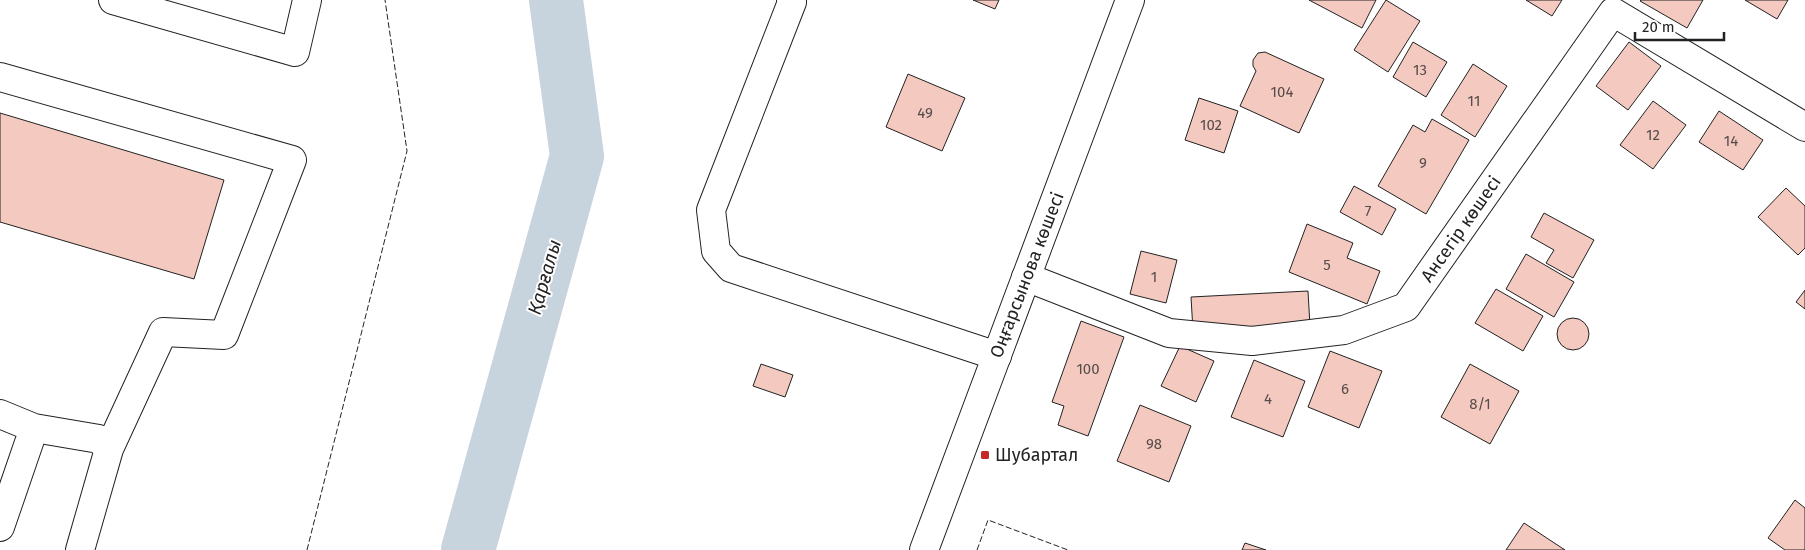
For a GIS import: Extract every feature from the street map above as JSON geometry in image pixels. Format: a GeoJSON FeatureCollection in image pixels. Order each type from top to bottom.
{"type":"FeatureCollection","features":[{"type":"Feature","properties":{"kind":"street"},"geometry":{"type":"LineString","coordinates":[[113,0],[295,52],[307,0]]}},
{"type":"Feature","properties":{"kind":"street"},"geometry":{"type":"LineString","coordinates":[[791,0],[792,2],[711,210],[716,251],[732,268],[997,356]]}},
{"type":"Feature","properties":{"kind":"street","name":"Оңғарсынова көшесі"},"geometry":{"type":"LineString","coordinates":[[924,550],[1130,0]]}},
{"type":"Feature","properties":{"kind":"street","name":"Ансегір көшесі"},"geometry":{"type":"LineString","coordinates":[[1026,277],[1169,332],[1252,340],[1344,330],[1406,307],[1613,12],[1805,128]]}},
{"type":"Feature","properties":{"kind":"street"},"geometry":{"type":"LineString","coordinates":[[0,77],[292,160],[224,335],[163,332],[110,449],[80,550]]}},
{"type":"Feature","properties":{"kind":"street"},"geometry":{"type":"LineString","coordinates":[[0,414],[34,428],[99,439],[110,449]]}},
{"type":"Feature","properties":{"kind":"street"},"geometry":{"type":"LineString","coordinates":[[0,526],[34,428]]}},
{"type":"Feature","properties":{"kind":"building"},"geometry":{"type":"Polygon","coordinates":[[[973,0],[999,0],[995,9],[973,0]]]}},
{"type":"Feature","properties":{"kind":"building"},"geometry":{"type":"Polygon","coordinates":[[[1309,0],[1376,0],[1362,28],[1309,0]]]}},
{"type":"Feature","properties":{"kind":"building"},"geometry":{"type":"Polygon","coordinates":[[[1386,0],[1420,21],[1388,72],[1354,50],[1386,0]]]}},
{"type":"Feature","properties":{"kind":"building"},"geometry":{"type":"Polygon","coordinates":[[[1526,0],[1562,0],[1552,16],[1526,0]]]}},
{"type":"Feature","properties":{"kind":"building"},"geometry":{"type":"Polygon","coordinates":[[[1641,0],[1703,0],[1687,28],[1641,0]]]}},
{"type":"Feature","properties":{"kind":"building"},"geometry":{"type":"Polygon","coordinates":[[[1745,0],[1788,0],[1777,19],[1745,0]]]}},
{"type":"Feature","properties":{"kind":"building"},"geometry":{"type":"Polygon","coordinates":[[[1413,42],[1447,62],[1426,97],[1393,77],[1413,42]]]}},
{"type":"Feature","properties":{"kind":"building"},"geometry":{"type":"Polygon","coordinates":[[[1629,42],[1661,66],[1628,110],[1596,86],[1629,42]]]}},
{"type":"Feature","properties":{"kind":"building"},"geometry":{"type":"Polygon","coordinates":[[[1265,52],[1324,79],[1299,133],[1240,106],[1256,71],[1253,66],[1253,60],[1258,53],[1265,52]]]}},
{"type":"Feature","properties":{"kind":"building"},"geometry":{"type":"Polygon","coordinates":[[[1473,64],[1507,86],[1475,137],[1441,115],[1473,64]]]}},
{"type":"Feature","properties":{"kind":"building"},"geometry":{"type":"Polygon","coordinates":[[[908,74],[965,98],[942,151],[886,127],[908,74]]]}},
{"type":"Feature","properties":{"kind":"building"},"geometry":{"type":"Polygon","coordinates":[[[1199,98],[1238,111],[1224,153],[1185,140],[1199,98]]]}},
{"type":"Feature","properties":{"kind":"building"},"geometry":{"type":"Polygon","coordinates":[[[1653,101],[1686,125],[1653,169],[1620,145],[1653,101]]]}},
{"type":"Feature","properties":{"kind":"building"},"geometry":{"type":"Polygon","coordinates":[[[1719,111],[1763,140],[1743,170],[1699,142],[1719,111]]]}},
{"type":"Feature","properties":{"kind":"building"},"geometry":{"type":"Polygon","coordinates":[[[0,113],[224,180],[194,279],[0,222],[0,113]]]}},
{"type":"Feature","properties":{"kind":"building"},"geometry":{"type":"Polygon","coordinates":[[[1432,119],[1469,140],[1426,214],[1378,186],[1413,125],[1425,132],[1432,119]]]}},
{"type":"Feature","properties":{"kind":"building"},"geometry":{"type":"Polygon","coordinates":[[[1354,186],[1396,209],[1382,235],[1340,212],[1354,186]]]}},
{"type":"Feature","properties":{"kind":"building"},"geometry":{"type":"Polygon","coordinates":[[[1786,188],[1805,206],[1805,248],[1798,255],[1758,217],[1786,188]]]}},
{"type":"Feature","properties":{"kind":"building"},"geometry":{"type":"Polygon","coordinates":[[[1544,213],[1594,240],[1573,278],[1546,263],[1554,250],[1531,237],[1544,213]]]}},
{"type":"Feature","properties":{"kind":"building"},"geometry":{"type":"Polygon","coordinates":[[[1307,224],[1353,243],[1347,258],[1380,271],[1367,304],[1289,272],[1307,224]]]}},
{"type":"Feature","properties":{"kind":"building"},"geometry":{"type":"Polygon","coordinates":[[[1141,251],[1177,260],[1166,303],[1130,294],[1141,251]]]}},
{"type":"Feature","properties":{"kind":"building"},"geometry":{"type":"Polygon","coordinates":[[[1526,254],[1574,282],[1554,317],[1506,289],[1526,254]]]}},
{"type":"Feature","properties":{"kind":"building"},"geometry":{"type":"Polygon","coordinates":[[[1496,289],[1543,316],[1523,351],[1475,323],[1496,289]]]}},
{"type":"Feature","properties":{"kind":"building"},"geometry":{"type":"Polygon","coordinates":[[[1805,290],[1805,309],[1796,302],[1805,290]]]}},
{"type":"Feature","properties":{"kind":"building"},"geometry":{"type":"Polygon","coordinates":[[[1308,291],[1310,326],[1193,331],[1191,297],[1308,291]]]}},
{"type":"Feature","properties":{"kind":"building"},"geometry":{"type":"Polygon","coordinates":[[[1573,318],[1585,322],[1589,334],[1585,346],[1573,350],[1561,346],[1557,334],[1561,322],[1573,318]]]}},
{"type":"Feature","properties":{"kind":"building"},"geometry":{"type":"Polygon","coordinates":[[[1081,321],[1124,337],[1088,436],[1058,425],[1064,406],[1052,402],[1081,321]]]}},
{"type":"Feature","properties":{"kind":"building"},"geometry":{"type":"Polygon","coordinates":[[[1180,346],[1214,361],[1196,402],[1161,386],[1180,346]]]}},
{"type":"Feature","properties":{"kind":"building"},"geometry":{"type":"Polygon","coordinates":[[[1330,351],[1382,371],[1359,428],[1308,407],[1330,351]]]}},
{"type":"Feature","properties":{"kind":"building"},"geometry":{"type":"Polygon","coordinates":[[[1254,360],[1305,381],[1283,437],[1231,417],[1254,360]]]}},
{"type":"Feature","properties":{"kind":"building"},"geometry":{"type":"Polygon","coordinates":[[[761,364],[793,375],[785,397],[753,386],[761,364]]]}},
{"type":"Feature","properties":{"kind":"building"},"geometry":{"type":"Polygon","coordinates":[[[1470,364],[1519,391],[1490,444],[1441,417],[1470,364]]]}},
{"type":"Feature","properties":{"kind":"building"},"geometry":{"type":"Polygon","coordinates":[[[1140,405],[1191,426],[1169,482],[1117,461],[1140,405]]]}},
{"type":"Feature","properties":{"kind":"building"},"geometry":{"type":"Polygon","coordinates":[[[1795,500],[1805,508],[1805,550],[1785,550],[1768,538],[1795,500]]]}},
{"type":"Feature","properties":{"kind":"building"},"geometry":{"type":"Polygon","coordinates":[[[1524,523],[1565,550],[1506,550],[1524,523]]]}},
{"type":"Feature","properties":{"kind":"building"},"geometry":{"type":"Polygon","coordinates":[[[1245,543],[1266,550],[1242,550],[1245,543]]]}},
{"type":"Feature","properties":{"kind":"waterway","name":"Қарғалы"},"geometry":{"type":"LineString","coordinates":[[468,550],[577,156],[556,0]]}},
{"type":"Feature","properties":{"kind":"fence"},"geometry":{"type":"LineString","coordinates":[[307,550],[407,151],[385,0]]}},
{"type":"Feature","properties":{"kind":"fence"},"geometry":{"type":"LineString","coordinates":[[977,550],[988,520],[1068,550]]}},
{"type":"Feature","properties":{"kind":"place","name":"Шубартал"},"geometry":{"type":"Point","coordinates":[985,455]}}]}
